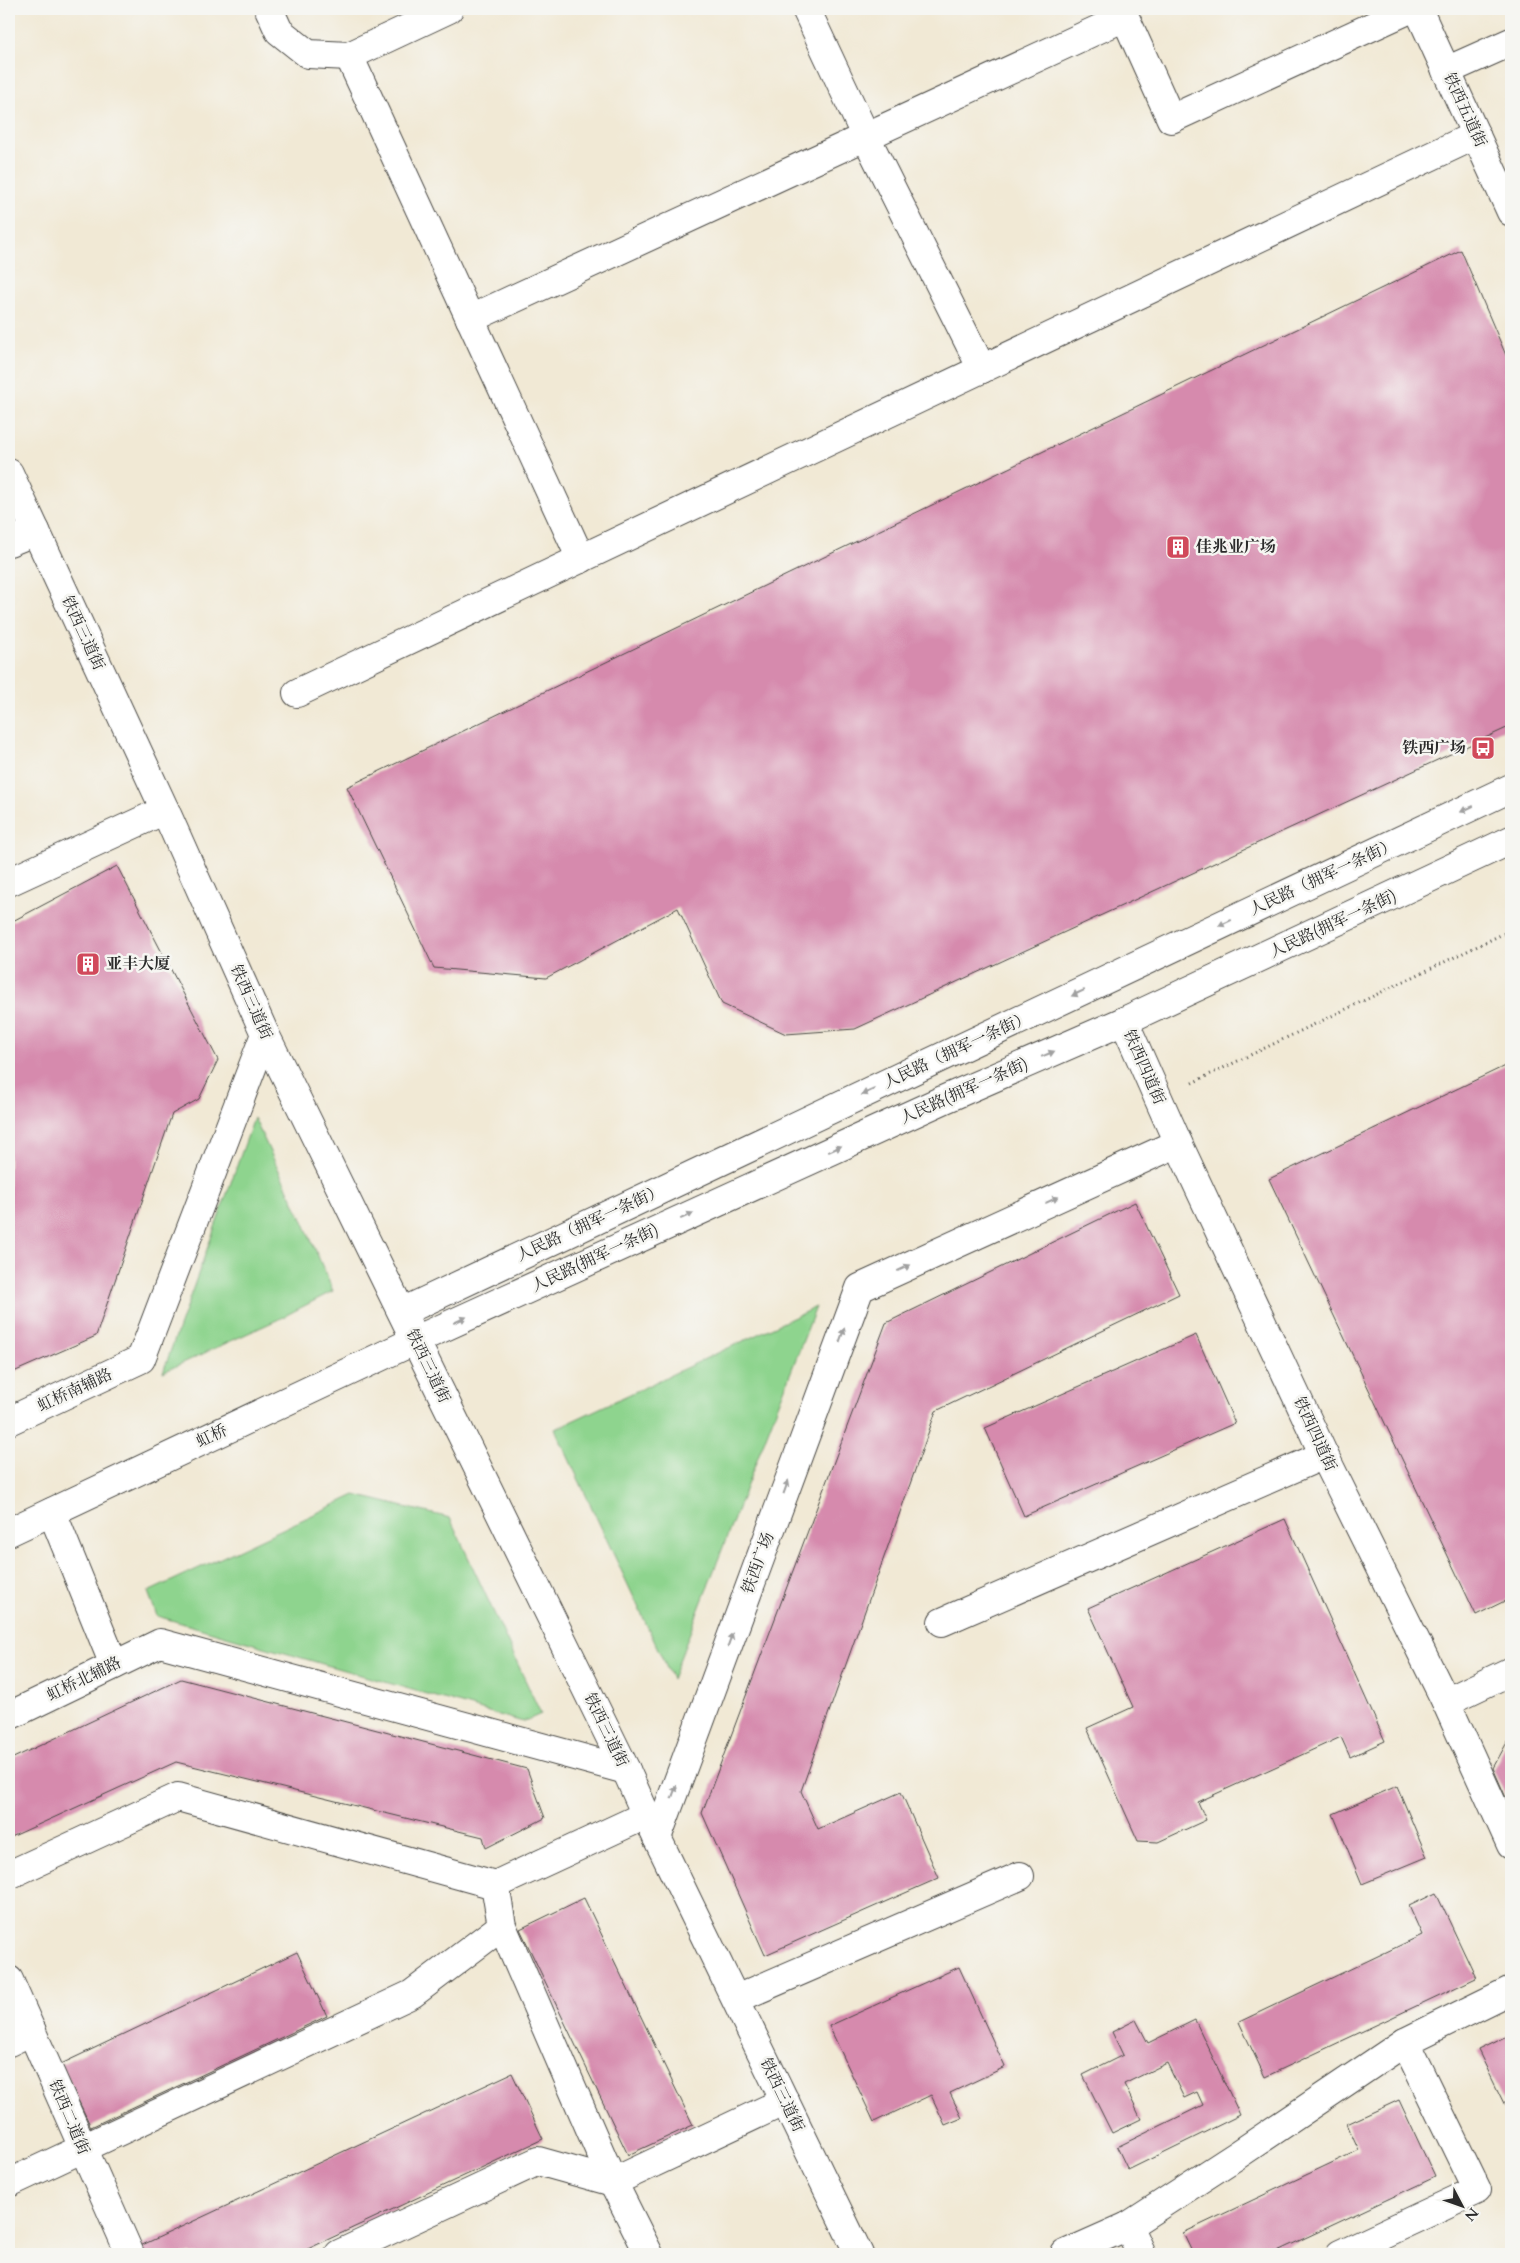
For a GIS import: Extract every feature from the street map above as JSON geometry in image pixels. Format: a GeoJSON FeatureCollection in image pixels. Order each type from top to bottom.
{"type":"FeatureCollection","features":[{"type":"Feature","properties":{"kind":"main road"},"geometry":{"type":"LineString","coordinates":[[268,9],[279,31],[308,54],[349,56],[449,9]]}},
{"type":"Feature","properties":{"kind":"main road"},"geometry":{"type":"LineString","coordinates":[[806,9],[866,136],[982,369]]}},
{"type":"Feature","properties":{"kind":"main road"},"geometry":{"type":"LineString","coordinates":[[470,318],[1124,17],[1171,118],[1410,9]]}},
{"type":"Feature","properties":{"kind":"main road","name":"铁西五道街"},"geometry":{"type":"LineString","coordinates":[[1418,9],[1476,135],[1505,179],[1511,212]]}},
{"type":"Feature","properties":{"kind":"main road"},"geometry":{"type":"LineString","coordinates":[[1446,71],[1511,42]]}},
{"type":"Feature","properties":{"kind":"main road"},"geometry":{"type":"LineString","coordinates":[[349,56],[581,559]]}},
{"type":"Feature","properties":{"kind":"main road"},"geometry":{"type":"LineString","coordinates":[[297,693],[1476,135]]}},
{"type":"Feature","properties":{"kind":"main road","name":"铁西三道街"},"geometry":{"type":"LineString","coordinates":[[9,473],[165,810],[265,1034],[626,1770],[651,1826],[859,2254]]}},
{"type":"Feature","properties":{"kind":"main road"},"geometry":{"type":"LineString","coordinates":[[9,542],[36,531]]}},
{"type":"Feature","properties":{"kind":"main road","name":"人民路（拥军一条街）"},"geometry":{"type":"LineString","coordinates":[[402,1312],[1511,788]]}},
{"type":"Feature","properties":{"kind":"main road"},"geometry":{"type":"LineString","coordinates":[[9,882],[165,810]]}},
{"type":"Feature","properties":{"kind":"main road","name":"人民路(拥军一条街)"},"geometry":{"type":"LineString","coordinates":[[416,1340],[936,1103],[1124,1021],[1511,840]]}},
{"type":"Feature","properties":{"kind":"main road","name":"铁西四道街"},"geometry":{"type":"LineString","coordinates":[[1124,1021],[1178,1143],[1324,1455],[1446,1702],[1511,1845]]}},
{"type":"Feature","properties":{"kind":"main road","name":"虹桥南辅路"},"geometry":{"type":"LineString","coordinates":[[9,1421],[141,1359],[265,1034]]}},
{"type":"Feature","properties":{"kind":"main road","name":"铁西广场"},"geometry":{"type":"LineString","coordinates":[[651,1826],[860,1288],[1178,1143]]}},
{"type":"Feature","properties":{"kind":"main road","name":"虹桥"},"geometry":{"type":"LineString","coordinates":[[9,1532],[416,1340]]}},
{"type":"Feature","properties":{"kind":"main road"},"geometry":{"type":"LineString","coordinates":[[942,1622],[1324,1455]]}},
{"type":"Feature","properties":{"kind":"main road"},"geometry":{"type":"LineString","coordinates":[[52,1512],[114,1665]]}},
{"type":"Feature","properties":{"kind":"main road","name":"虹桥北辅路"},"geometry":{"type":"LineString","coordinates":[[9,1716],[160,1643],[626,1770]]}},
{"type":"Feature","properties":{"kind":"main road"},"geometry":{"type":"LineString","coordinates":[[1446,1702],[1511,1671]]}},
{"type":"Feature","properties":{"kind":"main road"},"geometry":{"type":"LineString","coordinates":[[9,1875],[178,1798],[495,1885],[651,1826]]}},
{"type":"Feature","properties":{"kind":"main road"},"geometry":{"type":"LineString","coordinates":[[736,2000],[1020,1876]]}},
{"type":"Feature","properties":{"kind":"main road"},"geometry":{"type":"LineString","coordinates":[[495,1885],[502,1926],[614,2182],[649,2254]]}},
{"type":"Feature","properties":{"kind":"main road"},"geometry":{"type":"LineString","coordinates":[[9,2183],[412,1994],[502,1926]]}},
{"type":"Feature","properties":{"kind":"main road","name":"铁西二道街"},"geometry":{"type":"LineString","coordinates":[[9,1981],[21,2036],[82,2148],[130,2254]]}},
{"type":"Feature","properties":{"kind":"main road"},"geometry":{"type":"LineString","coordinates":[[1066,2254],[1128,2226],[1244,2151],[1405,2042],[1511,1990]]}},
{"type":"Feature","properties":{"kind":"main road"},"geometry":{"type":"LineString","coordinates":[[1340,2254],[1477,2190],[1405,2042]]}},
{"type":"Feature","properties":{"kind":"main road"},"geometry":{"type":"LineString","coordinates":[[340,2254],[538,2160],[614,2182],[785,2101]]}},
{"type":"Feature","properties":{"kind":"main road"},"geometry":{"type":"LineString","coordinates":[[1128,2226],[1141,2254]]}},
{"type":"Feature","properties":{"kind":"path"},"geometry":{"type":"LineString","coordinates":[[1158,1099],[1511,930]]}},
{"type":"Feature","properties":{"kind":"green space"},"geometry":{"type":"Polygon","coordinates":[[[254,1118],[303,1221],[333,1291],[277,1320],[163,1372],[254,1118]]]}},
{"type":"Feature","properties":{"kind":"green space"},"geometry":{"type":"Polygon","coordinates":[[[816,1307],[672,1679],[555,1429],[816,1307]]]}},
{"type":"Feature","properties":{"kind":"green space"},"geometry":{"type":"Polygon","coordinates":[[[355,1495],[450,1518],[541,1714],[523,1722],[157,1616],[148,1592],[355,1495]]]}},
{"type":"Feature","properties":{"kind":"building","name":"佳兆业广场"},"geometry":{"type":"Polygon","coordinates":[[[1461,250],[1511,367],[1511,726],[855,1029],[786,1034],[722,1004],[678,908],[546,978],[434,968],[347,787],[1461,250]]]}},
{"type":"Feature","properties":{"kind":"building"},"geometry":{"type":"Polygon","coordinates":[[[117,866],[218,1060],[199,1099],[172,1114],[96,1336],[9,1374],[9,923],[117,866]]]}},
{"type":"Feature","properties":{"kind":"building"},"geometry":{"type":"Polygon","coordinates":[[[1511,1063],[1511,1598],[1476,1615],[1269,1179],[1511,1063]]]}},
{"type":"Feature","properties":{"kind":"building"},"geometry":{"type":"Polygon","coordinates":[[[1135,1202],[1179,1294],[936,1411],[801,1791],[818,1829],[901,1792],[939,1878],[765,1955],[702,1813],[886,1323],[1135,1202]]]}},
{"type":"Feature","properties":{"kind":"building"},"geometry":{"type":"Polygon","coordinates":[[[1196,1335],[1235,1423],[1024,1516],[985,1428],[1196,1335]]]}},
{"type":"Feature","properties":{"kind":"building"},"geometry":{"type":"Polygon","coordinates":[[[1285,1519],[1385,1741],[1350,1757],[1341,1737],[1198,1802],[1206,1820],[1158,1842],[1138,1841],[1087,1728],[1133,1707],[1088,1608],[1285,1519]]]}},
{"type":"Feature","properties":{"kind":"building"},"geometry":{"type":"Polygon","coordinates":[[[181,1679],[527,1769],[545,1818],[486,1848],[483,1837],[176,1762],[9,1838],[9,1760],[181,1679]]]}},
{"type":"Feature","properties":{"kind":"building"},"geometry":{"type":"Polygon","coordinates":[[[1511,1735],[1511,1809],[1493,1768],[1511,1735]]]}},
{"type":"Feature","properties":{"kind":"building"},"geometry":{"type":"Polygon","coordinates":[[[1397,1786],[1427,1857],[1362,1884],[1333,1814],[1397,1786]]]}},
{"type":"Feature","properties":{"kind":"building"},"geometry":{"type":"Polygon","coordinates":[[[1436,1893],[1476,1978],[1265,2077],[1239,2022],[1422,1935],[1409,1906],[1436,1893]]]}},
{"type":"Feature","properties":{"kind":"building"},"geometry":{"type":"Polygon","coordinates":[[[584,1898],[693,2125],[628,2155],[520,1929],[584,1898]]]}},
{"type":"Feature","properties":{"kind":"building"},"geometry":{"type":"Polygon","coordinates":[[[297,1952],[327,2016],[91,2127],[61,2064],[297,1952]]]}},
{"type":"Feature","properties":{"kind":"building"},"geometry":{"type":"Polygon","coordinates":[[[959,1967],[1005,2067],[950,2093],[962,2118],[945,2125],[931,2095],[874,2122],[829,2026],[959,1967]]]}},
{"type":"Feature","properties":{"kind":"building"},"geometry":{"type":"Polygon","coordinates":[[[1136,2020],[1148,2043],[1195,2020],[1240,2115],[1128,2170],[1117,2147],[1203,2105],[1197,2092],[1184,2098],[1167,2063],[1124,2084],[1141,2119],[1112,2133],[1083,2075],[1123,2055],[1112,2032],[1136,2020]]]}},
{"type":"Feature","properties":{"kind":"building"},"geometry":{"type":"Polygon","coordinates":[[[1511,2034],[1511,2118],[1478,2050],[1511,2034]]]}},
{"type":"Feature","properties":{"kind":"building"},"geometry":{"type":"Polygon","coordinates":[[[512,2073],[543,2139],[297,2254],[141,2254],[138,2247],[512,2073]]]}},
{"type":"Feature","properties":{"kind":"building"},"geometry":{"type":"Polygon","coordinates":[[[1399,2100],[1435,2177],[1271,2254],[1193,2254],[1183,2233],[1359,2150],[1347,2124],[1399,2100]]]}},
{"type":"Feature","properties":{"kind":"place","name":"佳兆业广场"},"geometry":{"type":"Point","coordinates":[1178,547]}},
{"type":"Feature","properties":{"kind":"place","name":"铁西广场"},"geometry":{"type":"Point","coordinates":[1483,748]}},
{"type":"Feature","properties":{"kind":"place","name":"亚丰大厦"},"geometry":{"type":"Point","coordinates":[88,964]}}]}
